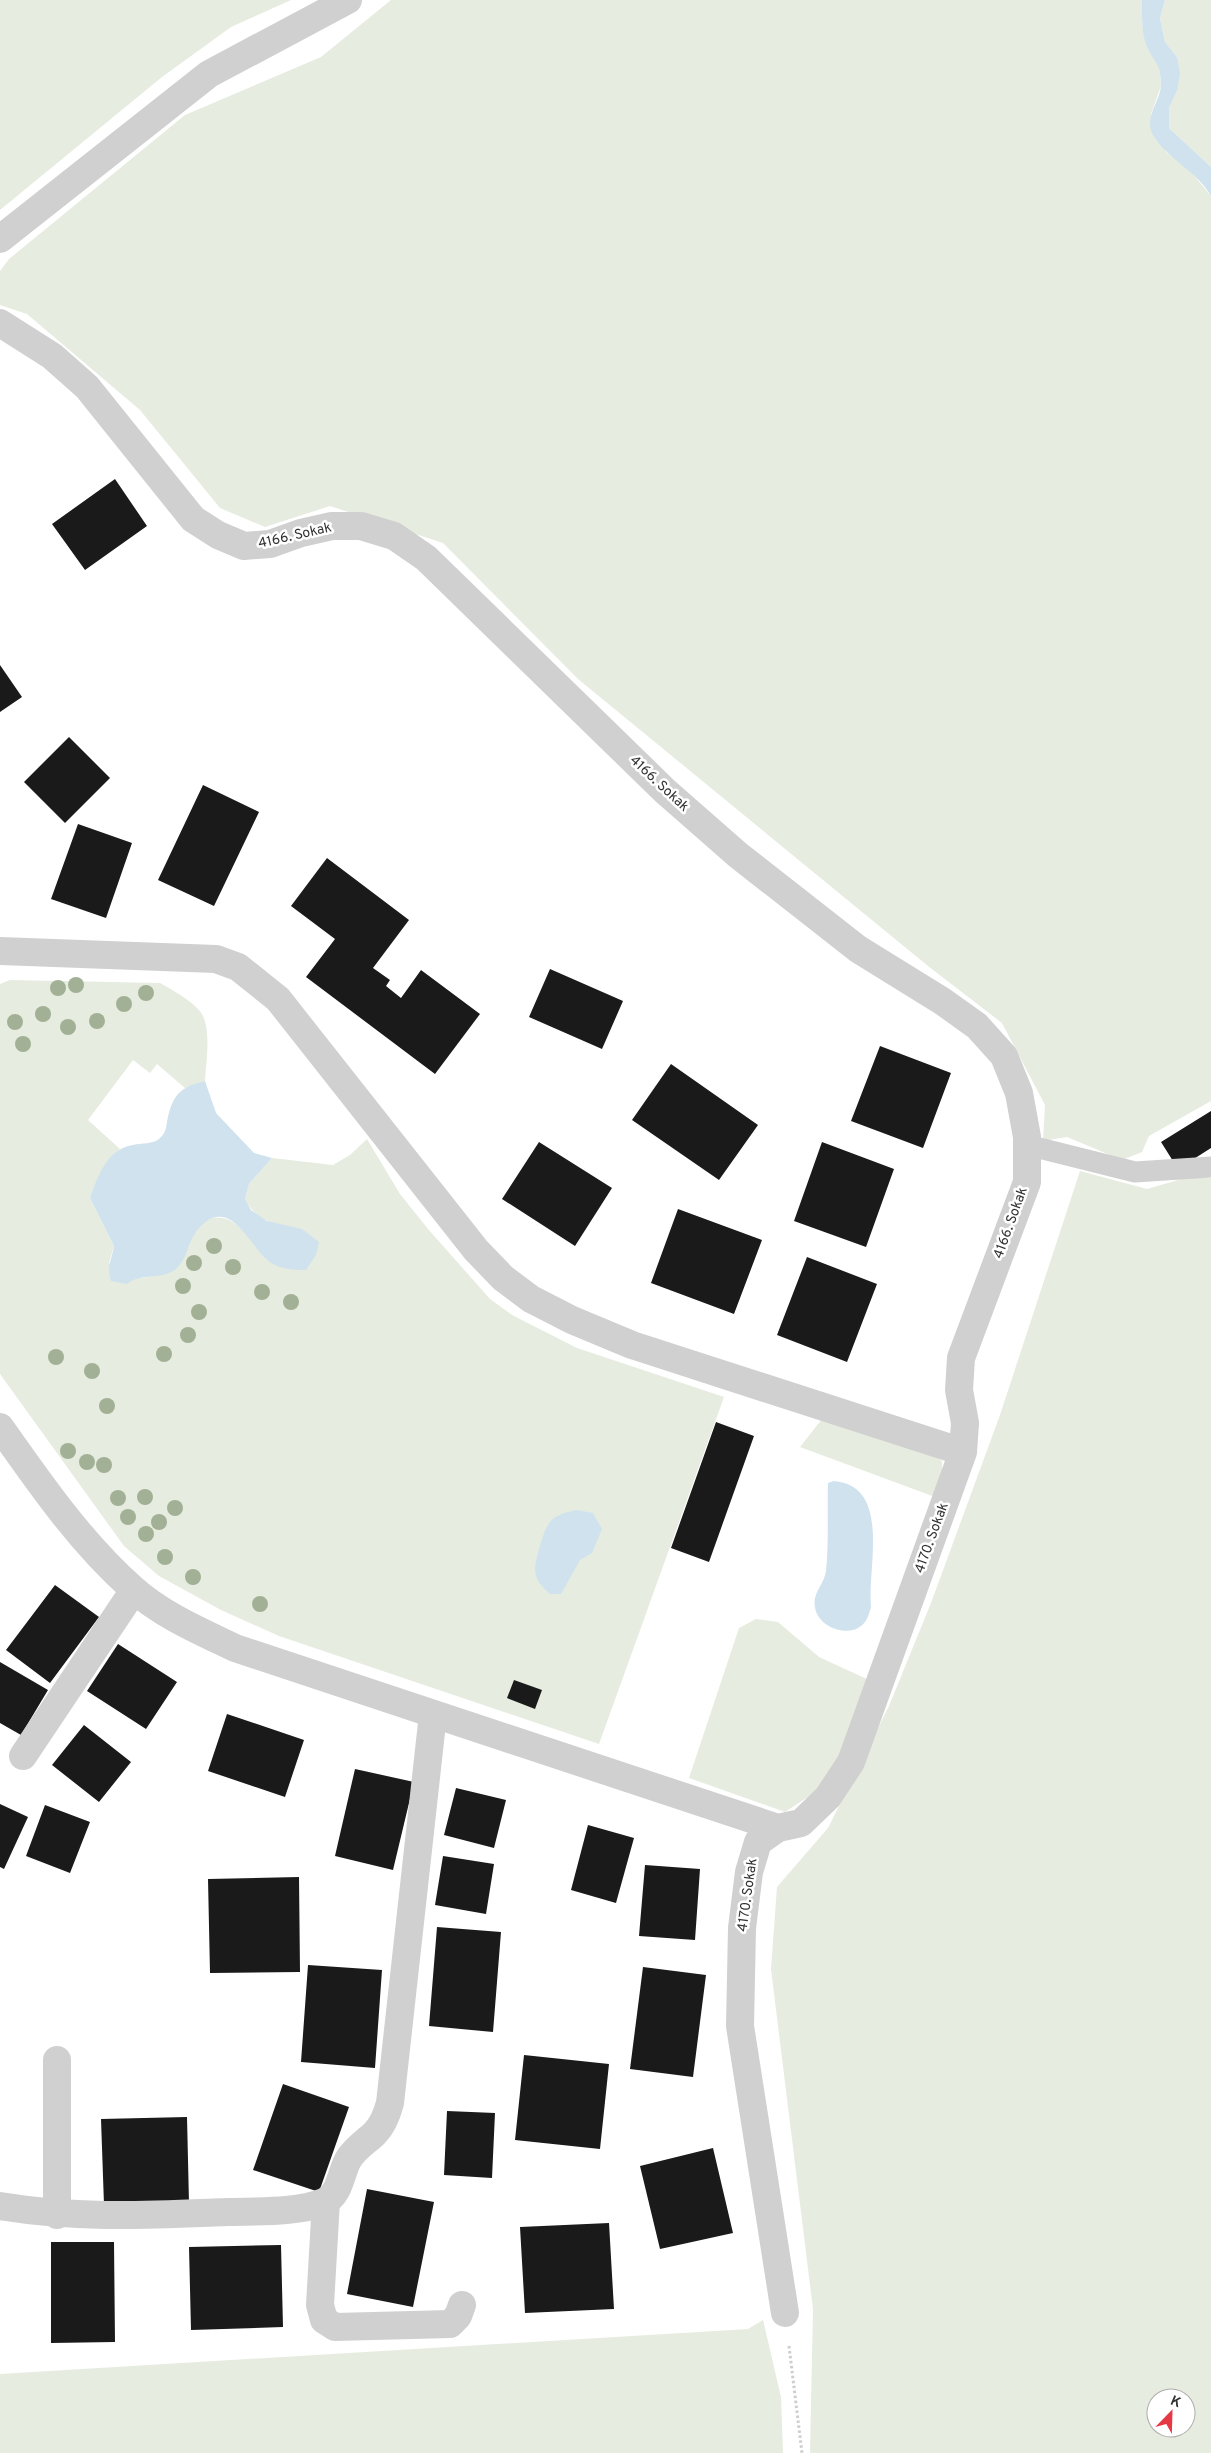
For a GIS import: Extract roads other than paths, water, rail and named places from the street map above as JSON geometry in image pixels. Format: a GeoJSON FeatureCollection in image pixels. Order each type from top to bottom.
{"type":"FeatureCollection","features":[{"type":"Feature","properties":{"kind":"street"},"geometry":{"type":"LineString","coordinates":[[0,239],[209,74],[348,0]]}},
{"type":"Feature","properties":{"kind":"street","name":"4166. Sokak"},"geometry":{"type":"LineString","coordinates":[[0,323],[52,356],[87,387],[170,487],[193,519],[218,535],[244,546],[270,544],[301,533],[332,526],[361,526],[394,536],[426,558],[665,791],[738,855],[858,949],[942,1001],[977,1026],[1004,1056],[1016,1086],[1027,1145],[1027,1182],[961,1358],[959,1390],[965,1423],[963,1452]]}},
{"type":"Feature","properties":{"kind":"street"},"geometry":{"type":"LineString","coordinates":[[0,951],[216,960],[238,968],[278,999],[476,1250],[503,1278],[531,1299],[572,1320],[632,1345],[963,1452]]}},
{"type":"Feature","properties":{"kind":"street"},"geometry":{"type":"LineString","coordinates":[[0,1427],[81,1535],[134,1590],[183,1623],[235,1648],[778,1828]]}},
{"type":"Feature","properties":{"kind":"street","name":"4170. Sokak"},"geometry":{"type":"LineString","coordinates":[[785,2313],[740,2026],[742,1928],[749,1872],[758,1842],[778,1828],[802,1823],[828,1797],[851,1762],[963,1452]]}},
{"type":"Feature","properties":{"kind":"street"},"geometry":{"type":"LineString","coordinates":[[23,1756],[134,1590]]}},
{"type":"Feature","properties":{"kind":"street"},"geometry":{"type":"LineString","coordinates":[[433,1714],[390,2103],[384,2120],[375,2133],[362,2142],[348,2160],[339,2185],[326,2201],[320,2305],[324,2320],[335,2327],[450,2324],[458,2316],[462,2305]]}},
{"type":"Feature","properties":{"kind":"street"},"geometry":{"type":"LineString","coordinates":[[57,2060],[58,2215]]}},
{"type":"Feature","properties":{"kind":"street"},"geometry":{"type":"LineString","coordinates":[[0,2206],[58,2215],[104,2217],[282,2210],[326,2201]]}},
{"type":"Feature","properties":{"kind":"lane"},"geometry":{"type":"LineString","coordinates":[[1027,1145],[1135,1172],[1211,1167]]}},
{"type":"Feature","properties":{"kind":"water"},"geometry":{"type":"Polygon","coordinates":[[[1142,0],[1165,0],[1160,18],[1165,42],[1177,57],[1180,73],[1177,91],[1169,108],[1169,128],[1211,167],[1211,196],[1198,179],[1166,152],[1150,128],[1151,115],[1161,84],[1159,67],[1148,49],[1144,37],[1142,0]]]}},
{"type":"Feature","properties":{"kind":"water"},"geometry":{"type":"Polygon","coordinates":[[[205,1081],[216,1113],[254,1153],[272,1158],[249,1184],[245,1199],[251,1210],[267,1221],[302,1229],[319,1242],[316,1255],[306,1270],[280,1267],[266,1259],[231,1220],[222,1217],[212,1218],[202,1225],[194,1235],[181,1263],[171,1272],[159,1276],[139,1278],[127,1284],[111,1281],[109,1267],[114,1246],[90,1198],[96,1181],[105,1165],[116,1152],[136,1144],[157,1141],[165,1131],[171,1105],[178,1094],[189,1086],[205,1081]]]}},
{"type":"Feature","properties":{"kind":"water"},"geometry":{"type":"Polygon","coordinates":[[[834,1481],[852,1486],[864,1497],[870,1513],[873,1531],[871,1607],[868,1618],[863,1624],[848,1631],[826,1625],[817,1614],[815,1607],[815,1597],[826,1571],[828,1483],[834,1481]]]}},
{"type":"Feature","properties":{"kind":"water"},"geometry":{"type":"Polygon","coordinates":[[[576,1510],[593,1513],[602,1529],[592,1553],[580,1560],[561,1594],[550,1594],[537,1579],[535,1569],[542,1540],[547,1527],[554,1518],[576,1510]]]}}]}
